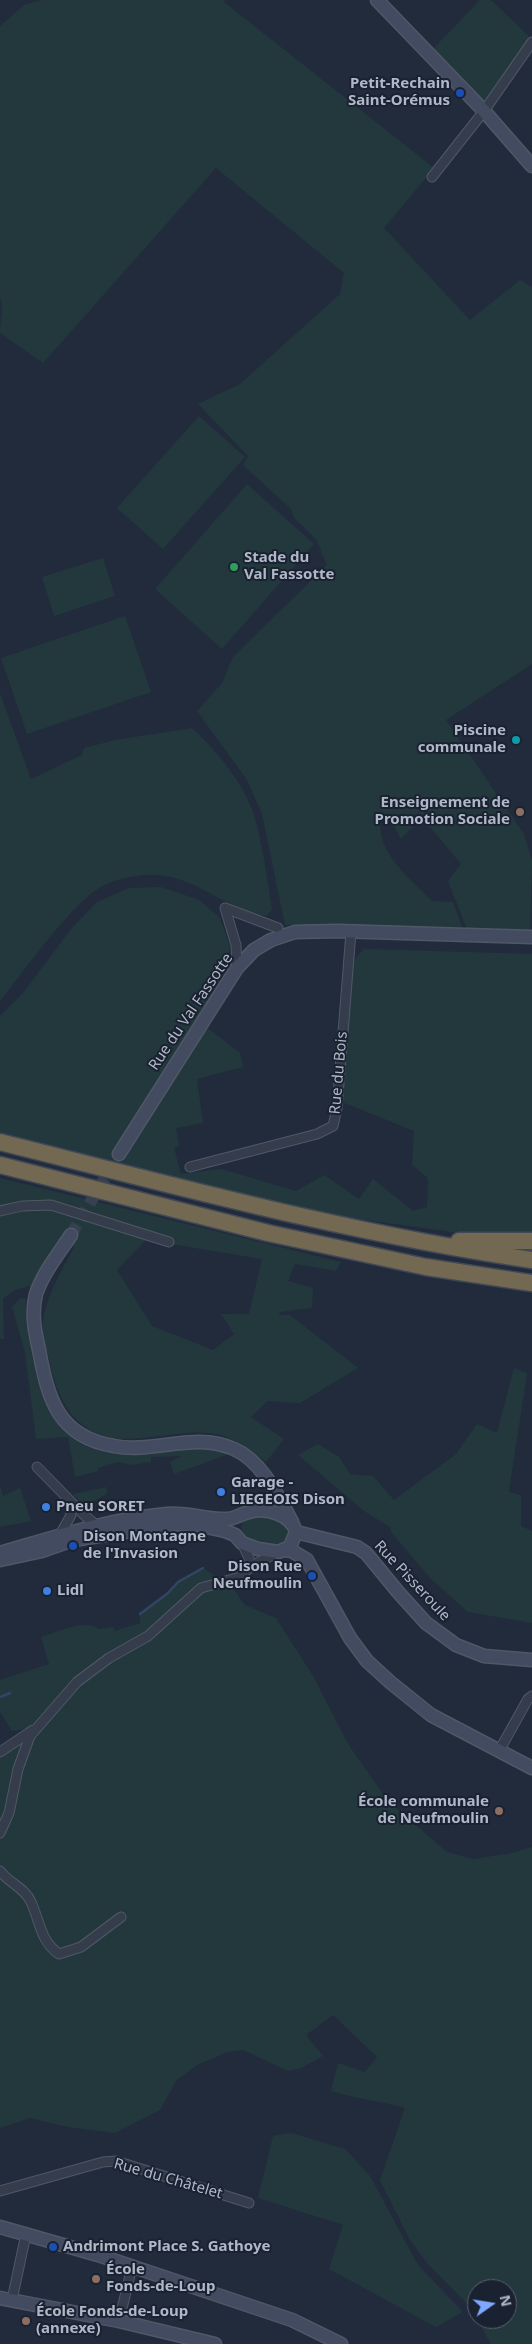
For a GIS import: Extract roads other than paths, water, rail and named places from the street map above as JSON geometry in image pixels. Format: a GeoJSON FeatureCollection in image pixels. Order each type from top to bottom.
{"type":"FeatureCollection","features":[{"type":"Feature","properties":{"kind":"highway"},"geometry":{"type":"LineString","coordinates":[[0,1142],[242,1203],[404,1238],[532,1260]]}},
{"type":"Feature","properties":{"kind":"highway"},"geometry":{"type":"LineString","coordinates":[[0,1165],[268,1233],[426,1267],[532,1295]]}},
{"type":"Feature","properties":{"kind":"highway"},"geometry":{"type":"LineString","coordinates":[[404,1238],[532,1242]]}},
{"type":"Feature","properties":{"kind":"highway"},"geometry":{"type":"LineString","coordinates":[[426,1267],[532,1283]]}},
{"type":"Feature","properties":{"kind":"street"},"geometry":{"type":"LineString","coordinates":[[377,0],[484,110],[532,166]]}},
{"type":"Feature","properties":{"kind":"street"},"geometry":{"type":"LineString","coordinates":[[432,177],[484,110],[532,42]]}},
{"type":"Feature","properties":{"kind":"street"},"geometry":{"type":"LineString","coordinates":[[237,968],[236,945],[225,908],[278,928]]}},
{"type":"Feature","properties":{"kind":"street","name":"Rue du Val Fassotte"},"geometry":{"type":"LineString","coordinates":[[119,1154],[237,968],[254,950],[279,935],[302,932],[351,932],[532,937]]}},
{"type":"Feature","properties":{"kind":"street","name":"Rue du Bois"},"geometry":{"type":"LineString","coordinates":[[190,1167],[317,1134],[333,1126],[351,932]]}},
{"type":"Feature","properties":{"kind":"street"},"geometry":{"type":"LineString","coordinates":[[0,1211],[22,1206],[52,1205],[169,1242]]}},
{"type":"Feature","properties":{"kind":"street"},"geometry":{"type":"LineString","coordinates":[[0,1833],[9,1813],[23,1754],[30,1736],[88,1673],[148,1636],[202,1588],[240,1576],[250,1567],[282,1551],[293,1543],[294,1527],[267,1479],[254,1462],[241,1452],[219,1443],[192,1441],[116,1447],[89,1439],[68,1425],[48,1395],[34,1326],[34,1309],[40,1285],[71,1235]]}},
{"type":"Feature","properties":{"kind":"street"},"geometry":{"type":"LineString","coordinates":[[37,1467],[97,1526]]}},
{"type":"Feature","properties":{"kind":"street"},"geometry":{"type":"LineString","coordinates":[[0,1553],[60,1534],[167,1514],[188,1514],[222,1519],[238,1518],[257,1510],[263,1505],[269,1495],[267,1479]]}},
{"type":"Feature","properties":{"kind":"street"},"geometry":{"type":"LineString","coordinates":[[60,1534],[71,1515],[69,1500]]}},
{"type":"Feature","properties":{"kind":"street","name":"Rue Pisseroule"},"geometry":{"type":"LineString","coordinates":[[257,1510],[278,1514],[294,1527],[357,1547],[366,1553],[426,1623],[456,1645],[484,1656],[532,1660]]}},
{"type":"Feature","properties":{"kind":"street"},"geometry":{"type":"LineString","coordinates":[[238,1518],[234,1526],[249,1558],[250,1567]]}},
{"type":"Feature","properties":{"kind":"street"},"geometry":{"type":"LineString","coordinates":[[0,1560],[42,1551],[73,1540],[165,1525],[197,1525],[226,1531],[258,1549],[292,1551],[307,1560],[350,1638],[368,1661],[390,1682],[431,1715],[532,1768]]}},
{"type":"Feature","properties":{"kind":"street"},"geometry":{"type":"LineString","coordinates":[[499,1750],[528,1699],[532,1696]]}},
{"type":"Feature","properties":{"kind":"street"},"geometry":{"type":"LineString","coordinates":[[0,1752],[37,1728]]}},
{"type":"Feature","properties":{"kind":"street"},"geometry":{"type":"LineString","coordinates":[[0,1871],[26,1894],[50,1948],[59,1954],[81,1947],[121,1917]]}},
{"type":"Feature","properties":{"kind":"street","name":"Rue du Châtelet"},"geometry":{"type":"LineString","coordinates":[[0,2191],[103,2162],[116,2161],[249,2203]]}},
{"type":"Feature","properties":{"kind":"street"},"geometry":{"type":"LineString","coordinates":[[0,2227],[132,2267],[292,2320],[341,2344]]}},
{"type":"Feature","properties":{"kind":"street"},"geometry":{"type":"LineString","coordinates":[[26,2234],[6,2299],[119,2321],[211,2344]]}},
{"type":"Feature","properties":{"kind":"street"},"geometry":{"type":"LineString","coordinates":[[119,2321],[132,2267]]}},
{"type":"Feature","properties":{"kind":"waterway"},"geometry":{"type":"LineString","coordinates":[[140,1614],[168,1593],[178,1582],[203,1568]]}},
{"type":"Feature","properties":{"kind":"waterway"},"geometry":{"type":"LineString","coordinates":[[0,1697],[10,1693]]}},
{"type":"Feature","properties":{"kind":"tunnel"},"geometry":{"type":"LineString","coordinates":[[71,1235],[119,1154]]}},
{"type":"Feature","properties":{"kind":"place","name":"Petit-Rechain Saint-Orémus"},"geometry":{"type":"Point","coordinates":[460,93]}},
{"type":"Feature","properties":{"kind":"place","name":"Stade du Val Fassotte"},"geometry":{"type":"Point","coordinates":[234,567]}},
{"type":"Feature","properties":{"kind":"place","name":"Piscine communale"},"geometry":{"type":"Point","coordinates":[516,740]}},
{"type":"Feature","properties":{"kind":"place","name":"Enseignement de Promotion Sociale"},"geometry":{"type":"Point","coordinates":[520,812]}},
{"type":"Feature","properties":{"kind":"place","name":"Garage - LIEGEOIS Dison"},"geometry":{"type":"Point","coordinates":[221,1492]}},
{"type":"Feature","properties":{"kind":"place","name":"Pneu SORET"},"geometry":{"type":"Point","coordinates":[46,1507]}},
{"type":"Feature","properties":{"kind":"place","name":"Dison Montagne de l'Invasion"},"geometry":{"type":"Point","coordinates":[73,1546]}},
{"type":"Feature","properties":{"kind":"place","name":"Dison Rue Neufmoulin"},"geometry":{"type":"Point","coordinates":[312,1576]}},
{"type":"Feature","properties":{"kind":"place","name":"Lidl"},"geometry":{"type":"Point","coordinates":[47,1591]}},
{"type":"Feature","properties":{"kind":"place","name":"École communale de Neufmoulin"},"geometry":{"type":"Point","coordinates":[499,1811]}},
{"type":"Feature","properties":{"kind":"place","name":"Andrimont Place S. Gathoye"},"geometry":{"type":"Point","coordinates":[53,2247]}},
{"type":"Feature","properties":{"kind":"place","name":"École Fonds-de-Loup"},"geometry":{"type":"Point","coordinates":[96,2279]}},
{"type":"Feature","properties":{"kind":"place","name":"École Fonds-de-Loup (annexe)"},"geometry":{"type":"Point","coordinates":[26,2321]}}]}
